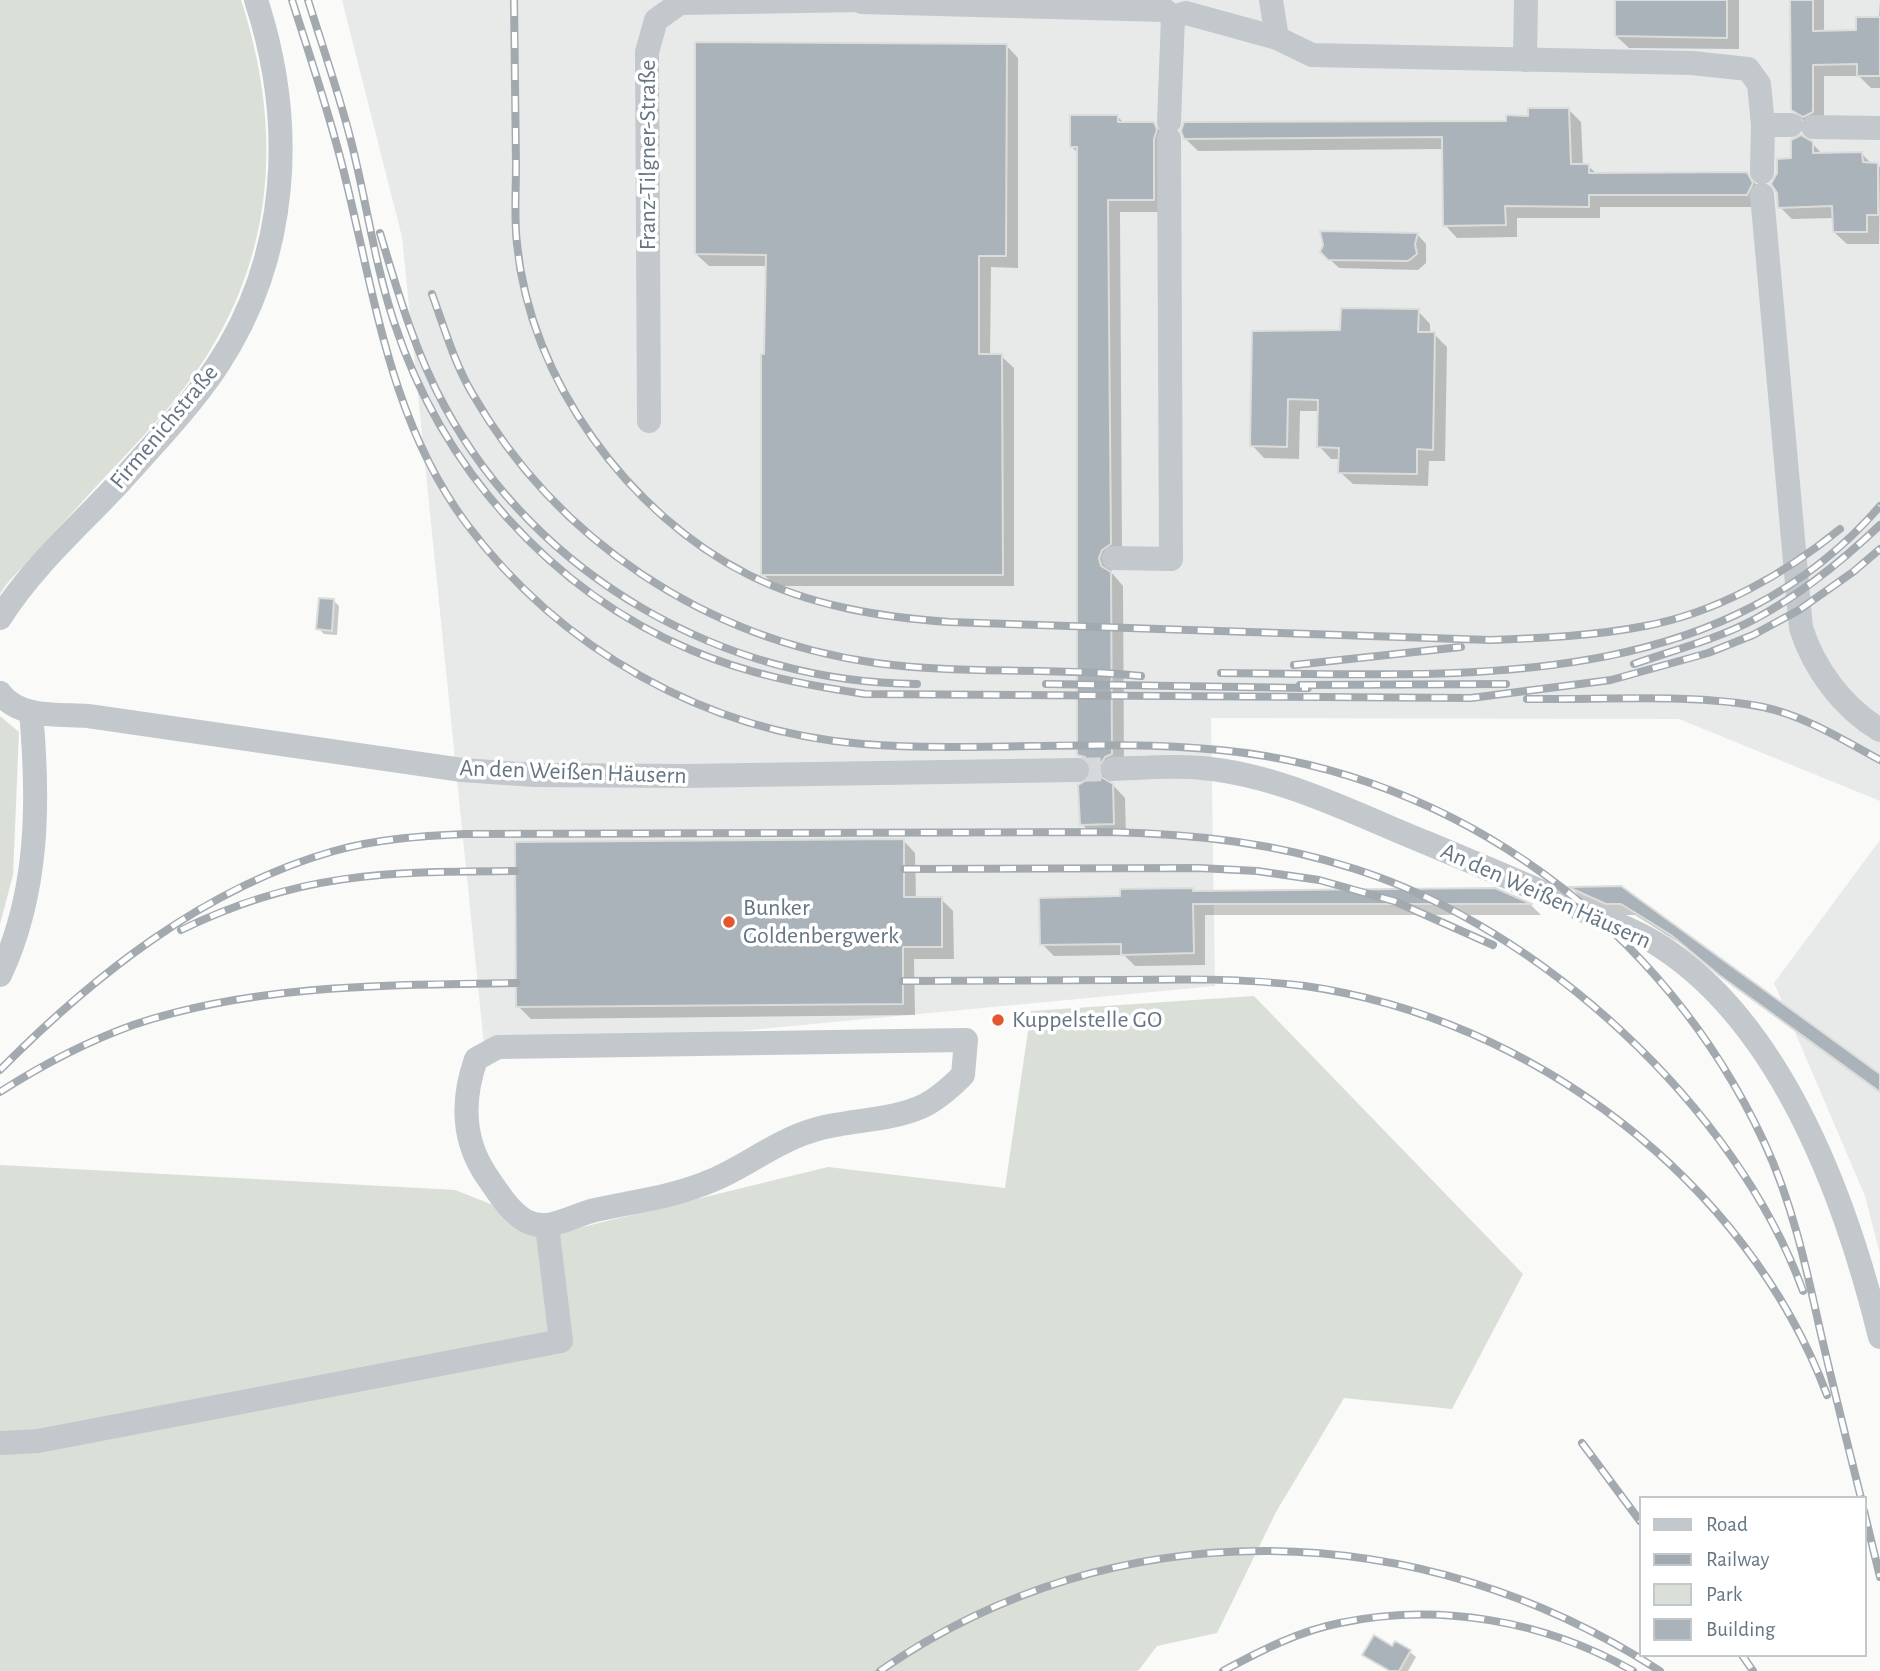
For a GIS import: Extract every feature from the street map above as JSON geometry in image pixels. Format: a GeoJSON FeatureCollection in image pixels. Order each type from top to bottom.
{"type":"FeatureCollection","features":[{"type":"Feature","properties":{"kind":"street","name":"Firmenichstraße"},"geometry":{"type":"LineString","coordinates":[[0,618],[49,558],[185,410],[218,364],[250,305],[272,239],[282,148],[276,77],[256,0]]}},
{"type":"Feature","properties":{"kind":"street"},"geometry":{"type":"LineString","coordinates":[[1271,0],[1277,38]]}},
{"type":"Feature","properties":{"kind":"street"},"geometry":{"type":"LineString","coordinates":[[1525,60],[1526,0]]}},
{"type":"Feature","properties":{"kind":"street","name":"Franz-Tilgner-Straße"},"geometry":{"type":"LineString","coordinates":[[649,421],[647,51],[656,20],[680,3],[862,1],[1164,10],[1172,17],[1186,13],[1277,38],[1312,55],[1692,62],[1748,69],[1759,84],[1763,125]]}},
{"type":"Feature","properties":{"kind":"street"},"geometry":{"type":"LineString","coordinates":[[1114,558],[1171,559],[1169,131],[1172,17]]}},
{"type":"Feature","properties":{"kind":"street"},"geometry":{"type":"LineString","coordinates":[[1880,128],[1763,125],[1762,184],[1801,628],[1817,665],[1834,690],[1880,730]]}},
{"type":"Feature","properties":{"kind":"street"},"geometry":{"type":"LineString","coordinates":[[0,693],[10,704],[31,712],[36,809],[33,856],[25,903],[11,952],[0,975]]}},
{"type":"Feature","properties":{"kind":"street","name":"An den Weißen Häusern"},"geometry":{"type":"LineString","coordinates":[[31,712],[88,716],[462,770],[534,775],[670,776],[1077,770]]}},
{"type":"Feature","properties":{"kind":"street","name":"An den Weißen Häusern"},"geometry":{"type":"LineString","coordinates":[[1112,769],[1203,768],[1276,784],[1539,889],[1664,948],[1730,1007],[1749,1030],[1785,1088],[1817,1154],[1854,1242],[1880,1337]]}},
{"type":"Feature","properties":{"kind":"street"},"geometry":{"type":"LineString","coordinates":[[966,1040],[963,1075],[945,1093],[921,1107],[814,1129],[779,1143],[715,1179],[671,1197],[593,1211],[547,1226],[528,1222],[502,1200],[473,1156],[465,1117],[468,1081],[476,1059],[498,1047],[966,1040]]}},
{"type":"Feature","properties":{"kind":"street"},"geometry":{"type":"LineString","coordinates":[[0,1443],[38,1441],[561,1341],[547,1226]]}},
{"type":"Feature","properties":{"kind":"shaded area"},"geometry":{"type":"Polygon","coordinates":[[[342,0],[1880,0],[1880,801],[1679,719],[1211,718],[1215,986],[485,1055],[402,237],[342,0]]]}},
{"type":"Feature","properties":{"kind":"shaded area"},"geometry":{"type":"Polygon","coordinates":[[[1880,840],[1880,1254],[1865,1196],[1774,983],[1880,840]]]}},
{"type":"Feature","properties":{"kind":"green space"},"geometry":{"type":"Polygon","coordinates":[[[0,0],[241,0],[254,46],[266,138],[265,183],[259,228],[247,272],[230,315],[206,357],[158,420],[0,594],[0,0]]]}},
{"type":"Feature","properties":{"kind":"green space"},"geometry":{"type":"Polygon","coordinates":[[[0,716],[19,732],[13,875],[0,924],[0,716]]]}},
{"type":"Feature","properties":{"kind":"green space"},"geometry":{"type":"Polygon","coordinates":[[[1254,996],[1523,1274],[1452,1409],[1344,1398],[1276,1512],[1217,1633],[1157,1646],[1138,1671],[0,1671],[0,1165],[455,1190],[562,1232],[828,1167],[1005,1188],[1031,1011],[1254,996]]]}},
{"type":"Feature","properties":{"kind":"building"},"geometry":{"type":"Polygon","coordinates":[[[1615,0],[1727,0],[1727,38],[1615,36],[1615,0]]]}},
{"type":"Feature","properties":{"kind":"building"},"geometry":{"type":"Polygon","coordinates":[[[1790,0],[1813,0],[1813,31],[1856,30],[1856,17],[1880,17],[1880,76],[1857,76],[1857,64],[1813,65],[1813,112],[1803,117],[1791,110],[1790,0]]]}},
{"type":"Feature","properties":{"kind":"building"},"geometry":{"type":"Polygon","coordinates":[[[695,42],[1007,44],[1006,256],[979,256],[979,354],[1002,354],[1003,575],[761,575],[761,354],[764,354],[766,255],[695,254],[695,42]]]}},
{"type":"Feature","properties":{"kind":"building"},"geometry":{"type":"Polygon","coordinates":[[[1528,108],[1569,108],[1571,164],[1589,164],[1589,173],[1747,172],[1753,183],[1747,195],[1589,195],[1589,207],[1505,206],[1506,225],[1443,226],[1442,137],[1184,139],[1181,131],[1184,122],[1506,121],[1506,115],[1528,116],[1528,108]]]}},
{"type":"Feature","properties":{"kind":"building"},"geometry":{"type":"Polygon","coordinates":[[[1070,115],[1118,115],[1118,122],[1154,122],[1157,130],[1154,139],[1154,200],[1108,200],[1111,544],[1102,550],[1099,558],[1101,566],[1111,572],[1112,754],[1105,757],[1098,769],[1101,777],[1113,784],[1114,824],[1080,825],[1078,785],[1090,778],[1092,769],[1085,757],[1077,755],[1077,147],[1070,147],[1070,115]]]}},
{"type":"Feature","properties":{"kind":"building"},"geometry":{"type":"Polygon","coordinates":[[[1801,135],[1813,142],[1813,153],[1862,152],[1863,162],[1878,163],[1878,215],[1867,215],[1867,232],[1833,232],[1832,206],[1778,208],[1777,193],[1771,184],[1777,173],[1777,159],[1791,158],[1791,140],[1801,135]]]}},
{"type":"Feature","properties":{"kind":"building"},"geometry":{"type":"Polygon","coordinates":[[[1320,231],[1418,233],[1415,244],[1417,254],[1408,261],[1328,260],[1320,252],[1323,245],[1320,231]]]}},
{"type":"Feature","properties":{"kind":"building"},"geometry":{"type":"Polygon","coordinates":[[[1341,308],[1419,309],[1418,332],[1435,332],[1433,450],[1417,449],[1417,474],[1338,473],[1339,448],[1317,447],[1318,400],[1288,399],[1287,447],[1250,446],[1252,331],[1340,330],[1341,308]]]}},
{"type":"Feature","properties":{"kind":"building"},"geometry":{"type":"Polygon","coordinates":[[[319,598],[334,599],[332,631],[316,629],[319,598]]]}},
{"type":"Feature","properties":{"kind":"building","name":"Bunker Goldenbergwerk"},"geometry":{"type":"Polygon","coordinates":[[[904,839],[904,897],[942,897],[942,947],[903,947],[903,1004],[516,1007],[515,842],[904,839]]]}},
{"type":"Feature","properties":{"kind":"building"},"geometry":{"type":"Polygon","coordinates":[[[1621,886],[1880,1074],[1880,1092],[1719,975],[1671,935],[1621,904],[1606,904],[1568,887],[1621,886]]]}},
{"type":"Feature","properties":{"kind":"building"},"geometry":{"type":"Polygon","coordinates":[[[1193,888],[1193,891],[1495,888],[1532,904],[1193,904],[1194,953],[1121,955],[1121,944],[1040,945],[1039,898],[1120,896],[1120,889],[1193,888]]]}},
{"type":"Feature","properties":{"kind":"building"},"geometry":{"type":"Polygon","coordinates":[[[1374,1635],[1392,1646],[1395,1641],[1411,1650],[1399,1671],[1390,1671],[1362,1655],[1374,1635]]]}},
{"type":"Feature","properties":{"kind":"tunnel"},"geometry":{"type":"LineString","coordinates":[[1077,770],[1113,769]]}},
{"type":"Feature","properties":{"kind":"railway"},"geometry":{"type":"LineString","coordinates":[[292,0],[336,141],[390,362],[421,445],[441,485],[466,523],[504,568],[546,609],[592,645],[641,676],[693,702],[748,722],[805,736],[863,744],[952,747],[1175,747],[1220,750],[1308,765],[1391,791],[1470,827],[1544,874],[1611,930],[1670,993],[1722,1064],[1764,1142],[1783,1188],[1797,1234],[1861,1496]]}},
{"type":"Feature","properties":{"kind":"railway"},"geometry":{"type":"LineString","coordinates":[[308,0],[350,137],[394,322],[414,375],[440,426],[471,474],[507,518],[547,558],[592,594],[640,625],[691,650],[733,666],[776,678],[865,694],[1471,698],[1611,680],[1708,653],[1753,635],[1799,610],[1853,572],[1880,549]]}},
{"type":"Feature","properties":{"kind":"railway"},"geometry":{"type":"LineString","coordinates":[[514,0],[516,234],[526,295],[542,345],[564,392],[592,438],[626,479],[664,517],[705,549],[773,586],[846,608],[949,622],[1490,640],[1529,638],[1626,629],[1698,612],[1749,590],[1773,576],[1840,529]]}},
{"type":"Feature","properties":{"kind":"railway"},"geometry":{"type":"LineString","coordinates":[[380,233],[416,344],[445,407],[484,468],[531,522],[584,569],[643,609],[708,641],[775,664],[845,679],[917,684]]}},
{"type":"Feature","properties":{"kind":"railway"},"geometry":{"type":"LineString","coordinates":[[432,294],[455,357],[472,393],[507,446],[547,494],[592,537],[642,574],[696,606],[753,632],[813,651],[876,663],[942,669],[1141,676]]}},
{"type":"Feature","properties":{"kind":"railway"},"geometry":{"type":"LineString","coordinates":[[1221,673],[1398,674],[1487,671],[1574,662],[1659,643],[1739,613],[1813,568],[1880,506]]}},
{"type":"Feature","properties":{"kind":"railway"},"geometry":{"type":"LineString","coordinates":[[1634,664],[1696,644],[1755,619],[1821,576],[1880,525]]}},
{"type":"Feature","properties":{"kind":"railway"},"geometry":{"type":"LineString","coordinates":[[1294,665],[1461,647]]}},
{"type":"Feature","properties":{"kind":"railway"},"geometry":{"type":"LineString","coordinates":[[1046,684],[1308,688]]}},
{"type":"Feature","properties":{"kind":"railway"},"geometry":{"type":"LineString","coordinates":[[1300,685],[1506,684]]}},
{"type":"Feature","properties":{"kind":"railway"},"geometry":{"type":"LineString","coordinates":[[1527,699],[1707,700],[1763,707],[1809,722],[1880,760]]}},
{"type":"Feature","properties":{"kind":"railway"},"geometry":{"type":"LineString","coordinates":[[0,1070],[73,1001],[112,969],[196,912],[286,867],[334,851],[366,844],[465,834],[1111,832],[1204,838],[1265,846],[1355,869],[1425,897],[1494,934],[1561,980],[1624,1033],[1681,1092],[1731,1156],[1772,1222],[1803,1291]]}},
{"type":"Feature","properties":{"kind":"railway"},"geometry":{"type":"LineString","coordinates":[[904,869],[1199,868],[1257,871],[1319,880],[1394,901],[1493,945]]}},
{"type":"Feature","properties":{"kind":"railway"},"geometry":{"type":"LineString","coordinates":[[181,930],[265,896],[344,879],[425,872],[515,871]]}},
{"type":"Feature","properties":{"kind":"railway"},"geometry":{"type":"LineString","coordinates":[[903,981],[1188,979],[1282,983],[1389,1004],[1470,1033],[1548,1073],[1620,1121],[1686,1179],[1743,1244],[1791,1317],[1827,1395]]}},
{"type":"Feature","properties":{"kind":"railway"},"geometry":{"type":"LineString","coordinates":[[0,1092],[98,1039],[133,1025],[226,1001],[371,986],[516,983]]}},
{"type":"Feature","properties":{"kind":"railway"},"geometry":{"type":"LineString","coordinates":[[1582,1443],[1638,1518]]}},
{"type":"Feature","properties":{"kind":"railway"},"geometry":{"type":"LineString","coordinates":[[1866,1519],[1880,1577]]}},
{"type":"Feature","properties":{"kind":"railway"},"geometry":{"type":"LineString","coordinates":[[880,1671],[972,1617],[1068,1580],[1168,1558],[1270,1551],[1371,1559],[1471,1582],[1568,1620],[1660,1671]]}},
{"type":"Feature","properties":{"kind":"railway"},"geometry":{"type":"LineString","coordinates":[[1223,1671],[1280,1642],[1310,1631],[1377,1617],[1415,1615],[1491,1620],[1528,1628],[1564,1639],[1633,1671]]}},
{"type":"Feature","properties":{"kind":"railway"},"geometry":{"type":"LineString","coordinates":[[1743,1657],[1753,1671]]}},
{"type":"Feature","properties":{"kind":"place","name":"Bunker Goldenbergwerk"},"geometry":{"type":"Point","coordinates":[729,922]}},
{"type":"Feature","properties":{"kind":"place","name":"Kuppelstelle GO"},"geometry":{"type":"Point","coordinates":[998,1020]}}]}
